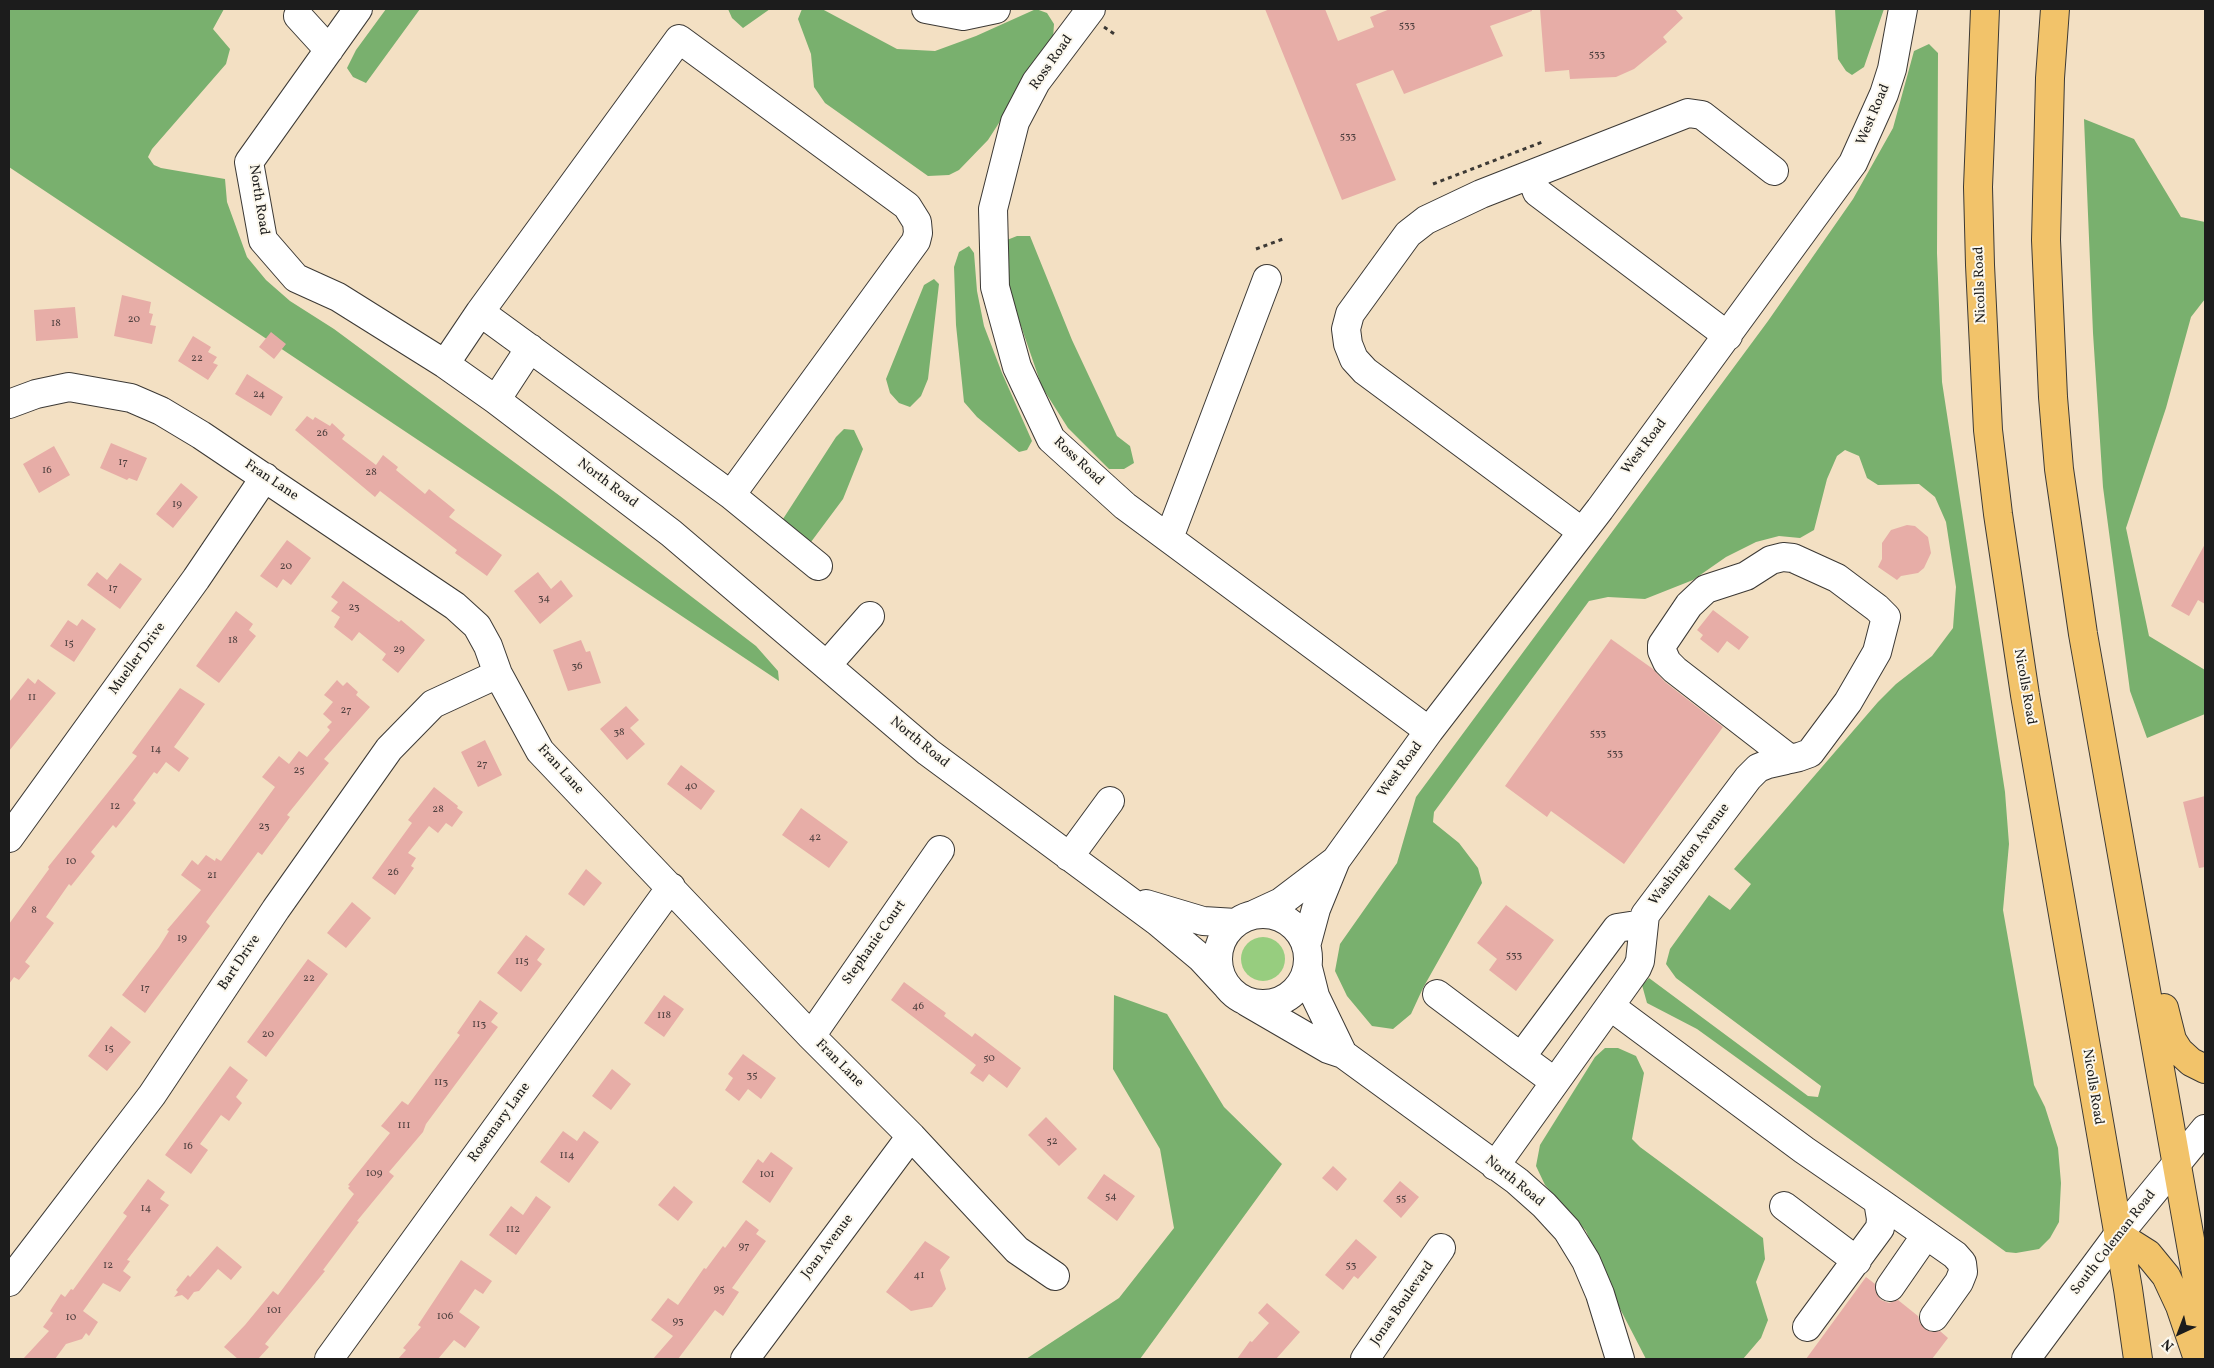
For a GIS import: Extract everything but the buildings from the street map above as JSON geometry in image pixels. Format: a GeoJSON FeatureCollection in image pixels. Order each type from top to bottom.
{"type":"FeatureCollection","features":[{"type":"Feature","properties":{"kind":"highway"},"geometry":{"type":"LineString","coordinates":[[1974,9],[1980,99]]}},
{"type":"Feature","properties":{"kind":"highway","name":"Nicolls Road"},"geometry":{"type":"LineString","coordinates":[[1984,9],[1978,187],[1982,346],[1998,514],[2025,695],[2138,1359]]}},
{"type":"Feature","properties":{"kind":"highway"},"geometry":{"type":"LineString","coordinates":[[2055,9],[2050,78],[2046,240],[2053,397],[2068,542],[2082,634],[2115,812],[2162,1093],[2178,1164],[2205,1324]]}},
{"type":"Feature","properties":{"kind":"highway"},"geometry":{"type":"LineString","coordinates":[[2115,812],[2158,974],[2172,1040],[2179,1052],[2191,1062],[2205,1069]]}},
{"type":"Feature","properties":{"kind":"highway"},"geometry":{"type":"LineString","coordinates":[[2118,1235],[2148,1254],[2166,1276],[2180,1306],[2198,1359]]}},
{"type":"Feature","properties":{"kind":"street"},"geometry":{"type":"LineString","coordinates":[[298,16],[334,42],[358,9]]}},
{"type":"Feature","properties":{"kind":"street"},"geometry":{"type":"LineString","coordinates":[[926,9],[963,16],[996,9]]}},
{"type":"Feature","properties":{"kind":"street","name":"Ross Road"},"geometry":{"type":"LineString","coordinates":[[1091,9],[1036,82],[1015,122],[993,209],[995,287],[1017,367],[1051,439],[1125,506],[1429,731]]}},
{"type":"Feature","properties":{"kind":"street","name":"West Road"},"geometry":{"type":"LineString","coordinates":[[1307,957],[1316,909],[1336,860],[1429,731],[1728,336],[1853,163],[1878,108],[1892,69],[1903,9]]}},
{"type":"Feature","properties":{"kind":"street"},"geometry":{"type":"LineString","coordinates":[[445,364],[480,312],[679,39],[907,206],[917,222],[918,233],[916,242],[731,495]]}},
{"type":"Feature","properties":{"kind":"street","name":"North Road"},"geometry":{"type":"LineString","coordinates":[[334,42],[249,162],[263,240],[296,278],[338,297],[445,364],[496,400],[670,533],[928,752],[1182,942],[1237,994],[1328,1049],[1344,1054],[1517,1181],[1567,1230],[1586,1261],[1600,1294],[1620,1359]]}},
{"type":"Feature","properties":{"kind":"street"},"geometry":{"type":"LineString","coordinates":[[1581,531],[1365,371],[1354,359],[1348,344],[1346,329],[1350,314],[1408,234],[1443,211],[1531,174],[1688,113],[1702,115],[1774,171]]}},
{"type":"Feature","properties":{"kind":"street"},"geometry":{"type":"LineString","coordinates":[[1531,174],[1537,192],[1728,336]]}},
{"type":"Feature","properties":{"kind":"street"},"geometry":{"type":"LineString","coordinates":[[1169,538],[1267,279]]}},
{"type":"Feature","properties":{"kind":"street"},"geometry":{"type":"LineString","coordinates":[[480,312],[731,495],[818,566]]}},
{"type":"Feature","properties":{"kind":"street"},"geometry":{"type":"LineString","coordinates":[[496,400],[530,348]]}},
{"type":"Feature","properties":{"kind":"street","name":"Fran Lane"},"geometry":{"type":"LineString","coordinates":[[9,403],[36,394],[69,387],[131,398],[169,416],[265,477],[455,606],[478,626],[488,646],[498,674],[540,751],[671,887],[810,1036],[911,1136],[1017,1250],[1055,1276]]}},
{"type":"Feature","properties":{"kind":"street","name":"Mueller Drive"},"geometry":{"type":"LineString","coordinates":[[9,838],[190,587],[265,477]]}},
{"type":"Feature","properties":{"kind":"street","name":"Washington Avenue"},"geometry":{"type":"LineString","coordinates":[[1495,1166],[1637,968],[1640,961],[1645,915],[1748,778],[1758,768],[1790,759],[1810,753],[1860,682],[1877,652],[1886,617],[1860,594],[1809,564],[1793,558],[1783,557],[1770,560],[1746,576],[1706,589],[1689,605],[1662,646],[1662,651],[1667,662],[1790,759]]}},
{"type":"Feature","properties":{"kind":"street"},"geometry":{"type":"LineString","coordinates":[[827,665],[870,616]]}},
{"type":"Feature","properties":{"kind":"street","name":"Bart Drive"},"geometry":{"type":"LineString","coordinates":[[9,1282],[152,1095],[276,909],[389,749],[433,704],[498,674]]}},
{"type":"Feature","properties":{"kind":"street"},"geometry":{"type":"LineString","coordinates":[[1069,856],[1110,801]]}},
{"type":"Feature","properties":{"kind":"street","name":"Stephanie Court"},"geometry":{"type":"LineString","coordinates":[[810,1036],[940,850]]}},
{"type":"Feature","properties":{"kind":"street","name":"West Road"},"geometry":{"type":"LineString","coordinates":[[1246,919],[1281,902],[1336,860]]}},
{"type":"Feature","properties":{"kind":"street","name":"Rosemary Lane"},"geometry":{"type":"LineString","coordinates":[[329,1359],[671,887]]}},
{"type":"Feature","properties":{"kind":"street","name":"North Road"},"geometry":{"type":"LineString","coordinates":[[1123,896],[1203,921],[1246,919]]}},
{"type":"Feature","properties":{"kind":"street"},"geometry":{"type":"LineString","coordinates":[[1271,914],[1286,919],[1297,929],[1307,957],[1298,989],[1288,998],[1276,1003],[1262,1005],[1237,994],[1220,972],[1218,957],[1221,942],[1229,929],[1246,919],[1271,914]]}},
{"type":"Feature","properties":{"kind":"street"},"geometry":{"type":"LineString","coordinates":[[1521,1057],[1617,928],[1643,924]]}},
{"type":"Feature","properties":{"kind":"street","name":"North Road"},"geometry":{"type":"LineString","coordinates":[[1307,957],[1315,996],[1344,1054]]}},
{"type":"Feature","properties":{"kind":"street"},"geometry":{"type":"LineString","coordinates":[[1437,994],[1555,1082]]}},
{"type":"Feature","properties":{"kind":"street"},"geometry":{"type":"LineString","coordinates":[[1610,1006],[1804,1150],[1955,1255],[1962,1263],[1963,1272],[1959,1282],[1934,1317]]}},
{"type":"Feature","properties":{"kind":"street","name":"South Coleman Road"},"geometry":{"type":"LineString","coordinates":[[2026,1359],[2118,1235],[2205,1129]]}},
{"type":"Feature","properties":{"kind":"street","name":"Joan Avenue"},"geometry":{"type":"LineString","coordinates":[[745,1359],[911,1136]]}},
{"type":"Feature","properties":{"kind":"street"},"geometry":{"type":"LineString","coordinates":[[1807,1327],[1880,1228],[1882,1219],[1878,1201]]}},
{"type":"Feature","properties":{"kind":"street"},"geometry":{"type":"LineString","coordinates":[[1784,1206],[1857,1261]]}},
{"type":"Feature","properties":{"kind":"street"},"geometry":{"type":"LineString","coordinates":[[1890,1287],[1926,1234]]}},
{"type":"Feature","properties":{"kind":"street","name":"Jonas Boulevard"},"geometry":{"type":"LineString","coordinates":[[1365,1359],[1442,1248]]}},
{"type":"Feature","properties":{"kind":"path"},"geometry":{"type":"LineString","coordinates":[[1433,184],[1545,141]]}},
{"type":"Feature","properties":{"kind":"path"},"geometry":{"type":"LineString","coordinates":[[1256,249],[1283,239]]}},
{"type":"Feature","properties":{"kind":"green space"},"geometry":{"type":"Polygon","coordinates":[[[9,9],[224,9],[213,29],[230,49],[226,64],[152,149],[148,157],[154,165],[161,168],[225,179],[227,202],[247,257],[266,280],[290,301],[334,329],[560,496],[756,646],[778,671],[779,681],[9,167],[9,9]]]}},
{"type":"Feature","properties":{"kind":"green space"},"geometry":{"type":"Polygon","coordinates":[[[386,9],[420,9],[366,83],[353,77],[347,68],[356,50],[386,9]]]}},
{"type":"Feature","properties":{"kind":"green space"},"geometry":{"type":"Polygon","coordinates":[[[728,9],[770,9],[743,28],[732,18],[728,9]]]}},
{"type":"Feature","properties":{"kind":"green space"},"geometry":{"type":"Polygon","coordinates":[[[802,9],[822,9],[897,49],[935,51],[976,36],[1036,9],[1047,13],[1054,24],[1053,39],[988,140],[959,170],[949,175],[928,176],[825,103],[814,87],[811,54],[798,19],[802,9]]]}},
{"type":"Feature","properties":{"kind":"green space"},"geometry":{"type":"Polygon","coordinates":[[[1835,9],[1884,9],[1864,67],[1852,75],[1846,71],[1838,59],[1835,9]]]}},
{"type":"Feature","properties":{"kind":"green space"},"geometry":{"type":"Polygon","coordinates":[[[1929,44],[1938,53],[1937,253],[1942,382],[2005,792],[2009,844],[2003,910],[2034,1085],[2045,1107],[2058,1148],[2061,1183],[2059,1222],[2050,1238],[2039,1249],[2016,1253],[2006,1252],[1697,1029],[1647,1003],[1642,985],[1649,978],[1808,1096],[1818,1097],[1821,1086],[1676,978],[1666,964],[1670,949],[1709,895],[1730,910],[1751,884],[1734,869],[1878,702],[1896,684],[1932,656],[1953,628],[1956,587],[1946,522],[1935,497],[1919,484],[1878,485],[1867,478],[1859,456],[1845,450],[1837,456],[1827,479],[1814,530],[1800,538],[1779,536],[1756,542],[1726,557],[1693,580],[1645,599],[1608,597],[1589,601],[1434,812],[1433,822],[1459,843],[1478,868],[1482,883],[1423,988],[1411,1014],[1393,1029],[1372,1026],[1347,996],[1335,971],[1340,944],[1397,863],[1416,797],[1768,321],[1853,199],[1893,128],[1914,51],[1929,44]]]}},
{"type":"Feature","properties":{"kind":"green space"},"geometry":{"type":"Polygon","coordinates":[[[2084,119],[2134,139],[2181,217],[2205,222],[2205,299],[2191,317],[2166,408],[2126,528],[2149,636],[2205,670],[2205,714],[2147,738],[2130,691],[2103,487],[2093,333],[2084,119]]]}},
{"type":"Feature","properties":{"kind":"green space"},"geometry":{"type":"Polygon","coordinates":[[[1017,236],[1030,236],[1072,340],[1117,436],[1130,446],[1134,463],[1124,469],[1109,469],[1068,428],[1042,387],[1011,297],[1005,262],[1007,240],[1017,236]]]}},
{"type":"Feature","properties":{"kind":"green space"},"geometry":{"type":"Polygon","coordinates":[[[969,246],[974,253],[977,291],[984,326],[1032,441],[1027,450],[1019,452],[977,417],[964,402],[956,325],[954,267],[959,252],[969,246]]]}},
{"type":"Feature","properties":{"kind":"green space"},"geometry":{"type":"Polygon","coordinates":[[[934,279],[939,284],[928,379],[921,396],[910,407],[899,403],[890,393],[886,379],[924,285],[934,279]]]}},
{"type":"Feature","properties":{"kind":"green space"},"geometry":{"type":"Polygon","coordinates":[[[844,429],[854,430],[863,449],[843,499],[808,546],[772,536],[836,437],[844,429]]]}},
{"type":"Feature","properties":{"kind":"green space"},"geometry":{"type":"Polygon","coordinates":[[[1267,937],[1279,943],[1284,950],[1284,968],[1279,975],[1272,980],[1259,981],[1251,978],[1244,971],[1241,955],[1244,947],[1251,940],[1267,937]]]}},
{"type":"Feature","properties":{"kind":"green space"},"geometry":{"type":"Polygon","coordinates":[[[1114,995],[1167,1014],[1224,1107],[1282,1164],[1140,1359],[1026,1359],[1119,1298],[1174,1228],[1160,1149],[1113,1069],[1114,995]]]}},
{"type":"Feature","properties":{"kind":"green space"},"geometry":{"type":"Polygon","coordinates":[[[1605,1048],[1618,1048],[1636,1056],[1644,1073],[1632,1139],[1640,1147],[1763,1238],[1765,1259],[1756,1282],[1768,1320],[1761,1338],[1743,1359],[1646,1359],[1615,1299],[1586,1231],[1545,1185],[1536,1166],[1540,1145],[1595,1057],[1605,1048]]]}}]}
